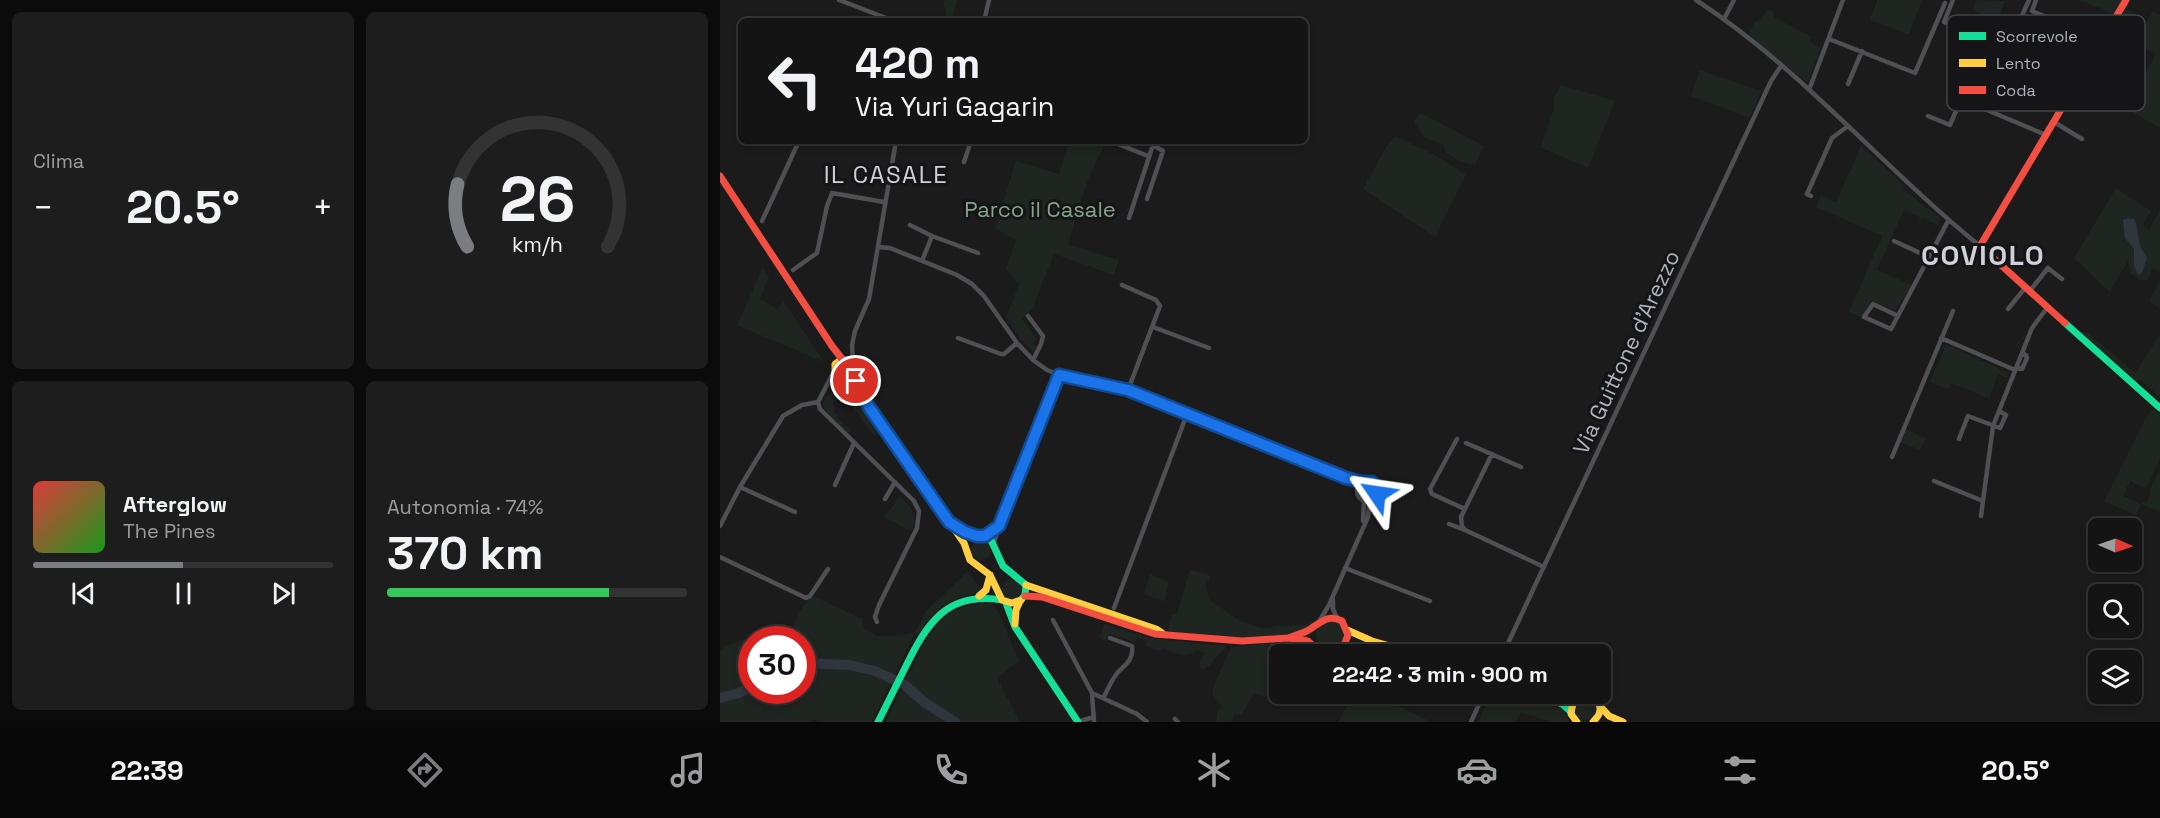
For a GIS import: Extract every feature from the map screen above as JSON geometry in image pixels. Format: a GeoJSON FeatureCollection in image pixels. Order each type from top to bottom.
{"type":"FeatureCollection","features":[{"type":"Feature","properties":{"kind":"main road"},"geometry":{"type":"LineString","coordinates":[[2117,15],[2126,0]]}},
{"type":"Feature","properties":{"kind":"main road"},"geometry":{"type":"LineString","coordinates":[[2060,111],[1980,246],[2160,408]]}},
{"type":"Feature","properties":{"kind":"main road"},"geometry":{"type":"LineString","coordinates":[[720,176],[841,360],[853,363],[855,369],[853,375],[869,407]]}},
{"type":"Feature","properties":{"kind":"main road"},"geometry":{"type":"LineString","coordinates":[[841,360],[834,371],[869,407],[967,549],[970,560],[990,575],[1016,627],[1077,722]]}},
{"type":"Feature","properties":{"kind":"main road"},"geometry":{"type":"LineString","coordinates":[[843,379],[853,375]]}},
{"type":"Feature","properties":{"kind":"main road"},"geometry":{"type":"LineString","coordinates":[[949,522],[965,532],[981,536],[994,544],[1003,566],[1026,585],[1162,633]]}},
{"type":"Feature","properties":{"kind":"main road"},"geometry":{"type":"LineString","coordinates":[[967,549],[970,542],[981,536]]}},
{"type":"Feature","properties":{"kind":"main road"},"geometry":{"type":"LineString","coordinates":[[878,722],[922,633],[951,606],[979,596],[986,590],[990,575]]}},
{"type":"Feature","properties":{"kind":"main road"},"geometry":{"type":"LineString","coordinates":[[1016,627],[1016,610],[1026,585]]}},
{"type":"Feature","properties":{"kind":"main road"},"geometry":{"type":"LineString","coordinates":[[979,596],[1004,601],[1042,597],[1155,634],[1162,633],[1194,639],[1242,641],[1288,638],[1308,641],[1312,644]]}},
{"type":"Feature","properties":{"kind":"main road"},"geometry":{"type":"LineString","coordinates":[[1288,638],[1301,634],[1320,620],[1331,617],[1342,621],[1347,630],[1346,644]]}},
{"type":"Feature","properties":{"kind":"main road"},"geometry":{"type":"LineString","coordinates":[[1313,627],[1313,644]]}},
{"type":"Feature","properties":{"kind":"main road"},"geometry":{"type":"LineString","coordinates":[[1347,630],[1383,644]]}},
{"type":"Feature","properties":{"kind":"main road"},"geometry":{"type":"LineString","coordinates":[[1348,644],[1356,641],[1372,641]]}},
{"type":"Feature","properties":{"kind":"main road"},"geometry":{"type":"LineString","coordinates":[[1562,704],[1574,719]]}},
{"type":"Feature","properties":{"kind":"main road"},"geometry":{"type":"LineString","coordinates":[[1572,704],[1570,708],[1574,719]]}},
{"type":"Feature","properties":{"kind":"main road"},"geometry":{"type":"LineString","coordinates":[[1600,706],[1609,716],[1621,721]]}},
{"type":"Feature","properties":{"kind":"main road"},"geometry":{"type":"LineString","coordinates":[[1594,722],[1599,715],[1600,706]]}},
{"type":"Feature","properties":{"kind":"main road"},"geometry":{"type":"LineString","coordinates":[[1594,722],[1621,721]]}},
{"type":"Feature","properties":{"kind":"street"},"geometry":{"type":"LineString","coordinates":[[841,0],[886,18]]}},
{"type":"Feature","properties":{"kind":"street"},"geometry":{"type":"LineString","coordinates":[[985,18],[989,0]]}},
{"type":"Feature","properties":{"kind":"street"},"geometry":{"type":"LineString","coordinates":[[1696,0],[1724,19],[1809,90],[1948,221],[1980,246]]}},
{"type":"Feature","properties":{"kind":"street"},"geometry":{"type":"LineString","coordinates":[[1724,19],[1734,0]]}},
{"type":"Feature","properties":{"kind":"street"},"geometry":{"type":"LineString","coordinates":[[1809,90],[1843,0]]}},
{"type":"Feature","properties":{"kind":"street"},"geometry":{"type":"LineString","coordinates":[[1947,23],[1944,22],[1953,0]]}},
{"type":"Feature","properties":{"kind":"street"},"geometry":{"type":"LineString","coordinates":[[2022,15],[2029,0]]}},
{"type":"Feature","properties":{"kind":"street"},"geometry":{"type":"LineString","coordinates":[[2036,0],[2032,11],[2042,15]]}},
{"type":"Feature","properties":{"kind":"street"},"geometry":{"type":"LineString","coordinates":[[1829,39],[1915,73],[1945,3]]}},
{"type":"Feature","properties":{"kind":"street"},"geometry":{"type":"LineString","coordinates":[[1848,84],[1862,51]]}},
{"type":"Feature","properties":{"kind":"street","name":"Via Guittone d'Arezzo"},"geometry":{"type":"LineString","coordinates":[[1508,644],[1766,91],[1781,66]]}},
{"type":"Feature","properties":{"kind":"street"},"geometry":{"type":"LineString","coordinates":[[1928,116],[1950,125],[1956,111]]}},
{"type":"Feature","properties":{"kind":"street"},"geometry":{"type":"LineString","coordinates":[[1989,111],[2046,135]]}},
{"type":"Feature","properties":{"kind":"street"},"geometry":{"type":"LineString","coordinates":[[2054,122],[2082,139]]}},
{"type":"Feature","properties":{"kind":"street"},"geometry":{"type":"LineString","coordinates":[[1811,196],[1807,194],[1832,138],[1848,126]]}},
{"type":"Feature","properties":{"kind":"street"},"geometry":{"type":"LineString","coordinates":[[762,222],[798,144]]}},
{"type":"Feature","properties":{"kind":"street"},"geometry":{"type":"LineString","coordinates":[[853,363],[852,345],[855,331],[869,299],[895,144]]}},
{"type":"Feature","properties":{"kind":"street"},"geometry":{"type":"LineString","coordinates":[[964,162],[970,144]]}},
{"type":"Feature","properties":{"kind":"street"},"geometry":{"type":"LineString","coordinates":[[1118,144],[1148,156]]}},
{"type":"Feature","properties":{"kind":"street"},"geometry":{"type":"LineString","coordinates":[[1147,200],[1163,151],[1151,144]]}},
{"type":"Feature","properties":{"kind":"street"},"geometry":{"type":"LineString","coordinates":[[1129,218],[1148,156],[1154,146]]}},
{"type":"Feature","properties":{"kind":"street"},"geometry":{"type":"LineString","coordinates":[[793,270],[817,253],[832,193],[884,202]]}},
{"type":"Feature","properties":{"kind":"street"},"geometry":{"type":"LineString","coordinates":[[1898,316],[1873,304],[1864,317],[1892,329],[1931,258],[1948,221]]}},
{"type":"Feature","properties":{"kind":"street"},"geometry":{"type":"LineString","coordinates":[[910,225],[978,253]]}},
{"type":"Feature","properties":{"kind":"street"},"geometry":{"type":"LineString","coordinates":[[922,261],[932,236]]}},
{"type":"Feature","properties":{"kind":"street"},"geometry":{"type":"LineString","coordinates":[[1894,241],[1931,258]]}},
{"type":"Feature","properties":{"kind":"street"},"geometry":{"type":"LineString","coordinates":[[879,247],[890,249],[961,277],[978,290],[1017,343],[1033,360],[1059,375],[1128,390],[1346,478],[1372,482],[1377,487],[1376,497],[1367,501]]}},
{"type":"Feature","properties":{"kind":"street"},"geometry":{"type":"LineString","coordinates":[[2008,309],[2048,268],[2062,279]]}},
{"type":"Feature","properties":{"kind":"street"},"geometry":{"type":"LineString","coordinates":[[1122,285],[1159,303],[1159,311],[1128,390]]}},
{"type":"Feature","properties":{"kind":"street"},"geometry":{"type":"LineString","coordinates":[[1981,516],[1993,426],[2032,328],[2047,308]]}},
{"type":"Feature","properties":{"kind":"street"},"geometry":{"type":"LineString","coordinates":[[1892,457],[1953,311]]}},
{"type":"Feature","properties":{"kind":"street"},"geometry":{"type":"LineString","coordinates":[[1028,316],[1043,336],[1033,360]]}},
{"type":"Feature","properties":{"kind":"street"},"geometry":{"type":"LineString","coordinates":[[1153,327],[1209,348]]}},
{"type":"Feature","properties":{"kind":"street"},"geometry":{"type":"LineString","coordinates":[[958,338],[1001,354],[1017,343]]}},
{"type":"Feature","properties":{"kind":"street"},"geometry":{"type":"LineString","coordinates":[[1941,338],[2015,369]]}},
{"type":"Feature","properties":{"kind":"street"},"geometry":{"type":"LineString","coordinates":[[841,360],[852,345]]}},
{"type":"Feature","properties":{"kind":"street"},"geometry":{"type":"LineString","coordinates":[[834,371],[818,402],[820,409],[914,501],[919,517],[917,528],[879,605],[875,617],[877,622]]}},
{"type":"Feature","properties":{"kind":"street"},"geometry":{"type":"LineString","coordinates":[[994,544],[1059,375]]}},
{"type":"Feature","properties":{"kind":"street"},"geometry":{"type":"LineString","coordinates":[[827,386],[843,379]]}},
{"type":"Feature","properties":{"kind":"street"},"geometry":{"type":"LineString","coordinates":[[720,526],[740,487],[783,416],[792,409],[818,402]]}},
{"type":"Feature","properties":{"kind":"street"},"geometry":{"type":"LineString","coordinates":[[1959,439],[1968,416],[2000,428],[2006,417],[2005,413],[1999,411]]}},
{"type":"Feature","properties":{"kind":"street"},"geometry":{"type":"LineString","coordinates":[[1114,608],[1187,414]]}},
{"type":"Feature","properties":{"kind":"street"},"geometry":{"type":"LineString","coordinates":[[1456,439],[1430,489],[1432,494],[1465,509]]}},
{"type":"Feature","properties":{"kind":"street"},"geometry":{"type":"LineString","coordinates":[[835,485],[854,443]]}},
{"type":"Feature","properties":{"kind":"street"},"geometry":{"type":"LineString","coordinates":[[1466,443],[1521,467]]}},
{"type":"Feature","properties":{"kind":"street"},"geometry":{"type":"LineString","coordinates":[[1465,531],[1461,517],[1492,454]]}},
{"type":"Feature","properties":{"kind":"street"},"geometry":{"type":"LineString","coordinates":[[1346,478],[1357,489],[1358,495],[1367,501]]}},
{"type":"Feature","properties":{"kind":"street"},"geometry":{"type":"LineString","coordinates":[[1934,481],[1983,501]]}},
{"type":"Feature","properties":{"kind":"street"},"geometry":{"type":"LineString","coordinates":[[885,499],[895,482]]}},
{"type":"Feature","properties":{"kind":"street"},"geometry":{"type":"LineString","coordinates":[[1357,489],[1362,482]]}},
{"type":"Feature","properties":{"kind":"street"},"geometry":{"type":"LineString","coordinates":[[740,487],[795,512]]}},
{"type":"Feature","properties":{"kind":"street"},"geometry":{"type":"LineString","coordinates":[[1320,620],[1368,517],[1367,501]]}},
{"type":"Feature","properties":{"kind":"street"},"geometry":{"type":"LineString","coordinates":[[1449,524],[1544,567]]}},
{"type":"Feature","properties":{"kind":"street"},"geometry":{"type":"LineString","coordinates":[[981,536],[999,526]]}},
{"type":"Feature","properties":{"kind":"street"},"geometry":{"type":"LineString","coordinates":[[720,557],[806,598],[810,596],[828,568]]}},
{"type":"Feature","properties":{"kind":"street"},"geometry":{"type":"LineString","coordinates":[[1345,568],[1430,601]]}},
{"type":"Feature","properties":{"kind":"street"},"geometry":{"type":"LineString","coordinates":[[1334,594],[1333,609],[1337,618]]}},
{"type":"Feature","properties":{"kind":"street"},"geometry":{"type":"LineString","coordinates":[[1053,620],[1092,693],[1094,720],[1077,722]]}},
{"type":"Feature","properties":{"kind":"street"},"geometry":{"type":"LineString","coordinates":[[1103,698],[1119,672],[1126,667],[1133,651],[1132,646],[1110,638]]}},
{"type":"Feature","properties":{"kind":"street"},"geometry":{"type":"LineString","coordinates":[[1092,693],[1137,714],[1147,722]]}},
{"type":"Feature","properties":{"kind":"street"},"geometry":{"type":"LineString","coordinates":[[1471,722],[1479,704]]}},
{"type":"Feature","properties":{"kind":"green space"},"geometry":{"type":"Polygon","coordinates":[[[945,0],[957,0],[952,18],[944,18],[946,13],[943,3],[945,0]]]}},
{"type":"Feature","properties":{"kind":"green space"},"geometry":{"type":"Polygon","coordinates":[[[1877,0],[1922,0],[1909,35],[1870,20],[1877,0]]]}},
{"type":"Feature","properties":{"kind":"green space"},"geometry":{"type":"Polygon","coordinates":[[[1976,0],[2005,1],[1999,15],[1983,15],[1972,10],[1976,0]]]}},
{"type":"Feature","properties":{"kind":"green space"},"geometry":{"type":"Polygon","coordinates":[[[2080,0],[2122,0],[2114,14],[2080,0]]]}},
{"type":"Feature","properties":{"kind":"green space"},"geometry":{"type":"Polygon","coordinates":[[[1768,9],[1775,13],[1774,17],[1812,37],[1810,42],[1821,48],[1808,81],[1805,81],[1749,35],[1754,22],[1760,20],[1768,9]]]}},
{"type":"Feature","properties":{"kind":"green space"},"geometry":{"type":"Polygon","coordinates":[[[2126,9],[2136,15],[2123,15],[2126,9]]]}},
{"type":"Feature","properties":{"kind":"green space"},"geometry":{"type":"Polygon","coordinates":[[[2153,11],[2160,15],[2160,128],[2130,111],[2145,111],[2145,73],[2156,54],[2145,48],[2145,20],[2147,21],[2153,11]]]}},
{"type":"Feature","properties":{"kind":"green space"},"geometry":{"type":"Polygon","coordinates":[[[1700,70],[1761,91],[1749,118],[1691,96],[1700,70]]]}},
{"type":"Feature","properties":{"kind":"green space"},"geometry":{"type":"Polygon","coordinates":[[[1561,85],[1615,101],[1588,168],[1540,147],[1554,109],[1554,97],[1561,85]]]}},
{"type":"Feature","properties":{"kind":"green space"},"geometry":{"type":"Polygon","coordinates":[[[1421,113],[1484,146],[1475,165],[1459,161],[1446,153],[1444,145],[1424,137],[1414,122],[1421,113]]]}},
{"type":"Feature","properties":{"kind":"green space"},"geometry":{"type":"Polygon","coordinates":[[[1395,136],[1437,156],[1466,175],[1435,237],[1363,189],[1386,147],[1395,136]]]}},
{"type":"Feature","properties":{"kind":"green space","name":"Parco il Casale"},"geometry":{"type":"Polygon","coordinates":[[[1068,144],[1105,144],[1087,182],[1068,244],[1119,260],[1114,275],[1054,254],[1032,309],[1022,319],[1037,339],[1032,344],[1038,347],[1033,352],[1018,336],[1006,317],[1019,285],[1006,269],[1016,240],[995,229],[1016,161],[1059,174],[1068,144]]]}},
{"type":"Feature","properties":{"kind":"green space"},"geometry":{"type":"Polygon","coordinates":[[[1861,146],[1904,185],[1903,189],[1940,218],[1939,226],[1923,218],[1921,222],[1920,217],[1904,210],[1877,270],[1912,285],[1895,310],[1872,301],[1862,318],[1849,312],[1882,236],[1816,207],[1821,195],[1836,202],[1861,146]]]}},
{"type":"Feature","properties":{"kind":"green space"},"geometry":{"type":"Polygon","coordinates":[[[2116,188],[2151,211],[2142,226],[2149,230],[2160,209],[2160,273],[2153,268],[2147,280],[2139,280],[2130,273],[2128,261],[2109,292],[2074,258],[2116,188]]]}},
{"type":"Feature","properties":{"kind":"green space"},"geometry":{"type":"Polygon","coordinates":[[[763,267],[769,277],[760,299],[778,309],[783,300],[824,362],[737,325],[763,267]]]}},
{"type":"Feature","properties":{"kind":"green space"},"geometry":{"type":"Polygon","coordinates":[[[2160,280],[2160,308],[2149,301],[2160,280]]]}},
{"type":"Feature","properties":{"kind":"green space"},"geometry":{"type":"Polygon","coordinates":[[[2086,331],[2135,373],[2160,334],[2160,397],[2140,380],[2136,381],[2083,336],[2086,331]]]}},
{"type":"Feature","properties":{"kind":"green space"},"geometry":{"type":"Polygon","coordinates":[[[1946,344],[2009,373],[2007,378],[1998,374],[1989,399],[1952,383],[1948,389],[1930,382],[1946,344]]]}},
{"type":"Feature","properties":{"kind":"green space"},"geometry":{"type":"Polygon","coordinates":[[[839,386],[856,399],[877,434],[874,436],[848,401],[844,401],[841,397],[832,404],[835,408],[834,412],[851,430],[847,433],[824,408],[823,401],[834,388],[839,386]]]}},
{"type":"Feature","properties":{"kind":"green space"},"geometry":{"type":"Polygon","coordinates":[[[2153,409],[2160,415],[2160,459],[2146,489],[2130,481],[2123,496],[2141,504],[2136,515],[2104,501],[2146,417],[2153,409]]]}},
{"type":"Feature","properties":{"kind":"green space"},"geometry":{"type":"Polygon","coordinates":[[[1905,429],[1926,438],[1920,450],[1900,442],[1905,429]]]}},
{"type":"Feature","properties":{"kind":"green space"},"geometry":{"type":"Polygon","coordinates":[[[2158,473],[2160,474],[2160,512],[2141,504],[2142,501],[2146,503],[2151,494],[2149,491],[2158,473]]]}},
{"type":"Feature","properties":{"kind":"green space"},"geometry":{"type":"Polygon","coordinates":[[[899,495],[914,515],[911,531],[884,517],[899,495]]]}},
{"type":"Feature","properties":{"kind":"green space"},"geometry":{"type":"Polygon","coordinates":[[[981,540],[988,543],[991,550],[988,557],[981,560],[974,557],[971,550],[974,543],[981,540]]]}},
{"type":"Feature","properties":{"kind":"green space"},"geometry":{"type":"Polygon","coordinates":[[[1190,570],[1208,574],[1210,577],[1206,585],[1209,599],[1240,621],[1261,628],[1271,628],[1306,625],[1317,617],[1307,628],[1294,634],[1244,638],[1169,631],[1172,614],[1177,614],[1190,570]]]}},
{"type":"Feature","properties":{"kind":"green space"},"geometry":{"type":"Polygon","coordinates":[[[968,571],[982,591],[946,604],[918,635],[915,633],[872,722],[818,722],[815,720],[809,722],[720,722],[720,650],[738,641],[738,704],[816,704],[816,626],[793,626],[802,607],[813,596],[862,619],[864,628],[876,636],[915,632],[926,611],[968,571]]]}},
{"type":"Feature","properties":{"kind":"green space"},"geometry":{"type":"Polygon","coordinates":[[[1150,574],[1169,582],[1165,600],[1144,594],[1150,574]]]}},
{"type":"Feature","properties":{"kind":"green space"},"geometry":{"type":"Polygon","coordinates":[[[1008,579],[1016,579],[1022,585],[1022,593],[1016,599],[1008,599],[1002,593],[1002,585],[1008,579]]]}},
{"type":"Feature","properties":{"kind":"green space"},"geometry":{"type":"Polygon","coordinates":[[[991,602],[999,613],[1019,661],[997,678],[1020,722],[886,722],[933,630],[941,621],[961,608],[991,602]]]}},
{"type":"Feature","properties":{"kind":"green space"},"geometry":{"type":"Polygon","coordinates":[[[1325,622],[1335,622],[1343,630],[1344,635],[1341,644],[1319,644],[1317,640],[1317,630],[1325,622]]]}},
{"type":"Feature","properties":{"kind":"green space"},"geometry":{"type":"Polygon","coordinates":[[[1104,624],[1150,638],[1226,646],[1210,665],[1203,669],[1200,668],[1200,660],[1205,653],[1197,650],[1180,655],[1163,648],[1159,651],[1145,646],[1147,642],[1138,638],[1135,642],[1110,634],[1105,641],[1099,638],[1104,624]]]}},
{"type":"Feature","properties":{"kind":"green space"},"geometry":{"type":"Polygon","coordinates":[[[1288,641],[1298,644],[1269,644],[1269,693],[1266,697],[1254,693],[1242,714],[1234,716],[1231,722],[1216,722],[1217,712],[1222,706],[1213,695],[1213,688],[1231,647],[1288,641]]]}},
{"type":"Feature","properties":{"kind":"green space"},"geometry":{"type":"Polygon","coordinates":[[[1349,704],[1393,704],[1432,722],[1338,722],[1349,704]]]}},
{"type":"Feature","properties":{"kind":"green space"},"geometry":{"type":"Polygon","coordinates":[[[1487,704],[1551,704],[1563,711],[1570,722],[1549,722],[1520,713],[1516,722],[1478,722],[1487,704]]]}},
{"type":"Feature","properties":{"kind":"green space"},"geometry":{"type":"Polygon","coordinates":[[[1576,704],[1595,705],[1593,717],[1585,720],[1577,717],[1574,709],[1576,704]]]}},
{"type":"Feature","properties":{"kind":"shaded area"},"geometry":{"type":"Polygon","coordinates":[[[2134,219],[2136,223],[2140,246],[2147,258],[2142,273],[2138,275],[2134,266],[2134,249],[2125,238],[2123,220],[2134,219]]]}},
{"type":"Feature","properties":{"kind":"waterway"},"geometry":{"type":"LineString","coordinates":[[816,664],[850,665],[875,671],[905,685],[924,702],[955,722]]}},
{"type":"Feature","properties":{"kind":"waterway"},"geometry":{"type":"LineString","coordinates":[[720,698],[738,693]]}},
{"type":"Feature","properties":{"kind":"traffic: fast"},"geometry":{"type":"LineString","coordinates":[[2065,323],[2160,408]]}},
{"type":"Feature","properties":{"kind":"traffic: fast"},"geometry":{"type":"LineString","coordinates":[[949,522],[971,535],[985,536],[991,540],[1003,566],[1026,585],[1025,595],[1021,600]]}},
{"type":"Feature","properties":{"kind":"traffic: fast"},"geometry":{"type":"LineString","coordinates":[[878,722],[913,652],[931,624],[941,614],[967,600],[983,598],[1002,600]]}},
{"type":"Feature","properties":{"kind":"traffic: fast"},"geometry":{"type":"LineString","coordinates":[[1006,603],[1015,627],[1078,722]]}},
{"type":"Feature","properties":{"kind":"traffic: fast"},"geometry":{"type":"LineString","coordinates":[[1562,704],[1571,712]]}},
{"type":"Feature","properties":{"kind":"traffic: slow"},"geometry":{"type":"LineString","coordinates":[[842,359],[835,364],[835,375],[846,380],[869,407],[964,543],[970,560],[990,575],[1002,600],[1012,603],[1021,600]]}},
{"type":"Feature","properties":{"kind":"traffic: slow"},"geometry":{"type":"LineString","coordinates":[[979,596],[986,590],[990,575]]}},
{"type":"Feature","properties":{"kind":"traffic: slow"},"geometry":{"type":"LineString","coordinates":[[1026,585],[1162,633]]}},
{"type":"Feature","properties":{"kind":"traffic: slow"},"geometry":{"type":"LineString","coordinates":[[1015,624],[1016,610],[1020,601]]}},
{"type":"Feature","properties":{"kind":"traffic: slow"},"geometry":{"type":"LineString","coordinates":[[1347,630],[1383,644]]}},
{"type":"Feature","properties":{"kind":"traffic: slow"},"geometry":{"type":"LineString","coordinates":[[1577,722],[1571,714],[1573,704],[1583,695],[1589,695],[1598,702],[1599,714],[1593,722]]}},
{"type":"Feature","properties":{"kind":"traffic: slow"},"geometry":{"type":"LineString","coordinates":[[1600,706],[1609,716],[1623,722]]}},
{"type":"Feature","properties":{"kind":"traffic: jam"},"geometry":{"type":"LineString","coordinates":[[2117,15],[2126,0]]}},
{"type":"Feature","properties":{"kind":"traffic: jam"},"geometry":{"type":"LineString","coordinates":[[2060,111],[1980,246],[2065,323]]}},
{"type":"Feature","properties":{"kind":"traffic: jam"},"geometry":{"type":"LineString","coordinates":[[720,176],[832,346],[842,359],[853,363],[853,375],[864,396]]}},
{"type":"Feature","properties":{"kind":"traffic: jam"},"geometry":{"type":"LineString","coordinates":[[1025,596],[1042,597],[1155,634],[1242,641],[1288,638],[1308,641],[1319,651],[1332,654],[1343,648],[1348,635],[1342,621],[1332,618],[1323,620],[1305,632],[1288,638]]}},
{"type":"Feature","properties":{"kind":"district","name":"IL CASALE"},"geometry":{"type":"Point","coordinates":[886,174]}},
{"type":"Feature","properties":{"kind":"district","name":"COVIOLO"},"geometry":{"type":"Point","coordinates":[1983,255]}},
{"type":"Feature","properties":{"kind":"route"},"geometry":{"type":"LineString","coordinates":[[856,381],[869,407],[934,502],[949,522],[971,535],[985,536],[999,526],[1059,375],[1128,390],[1346,478],[1372,482],[1377,487],[1377,494]]}}]}
